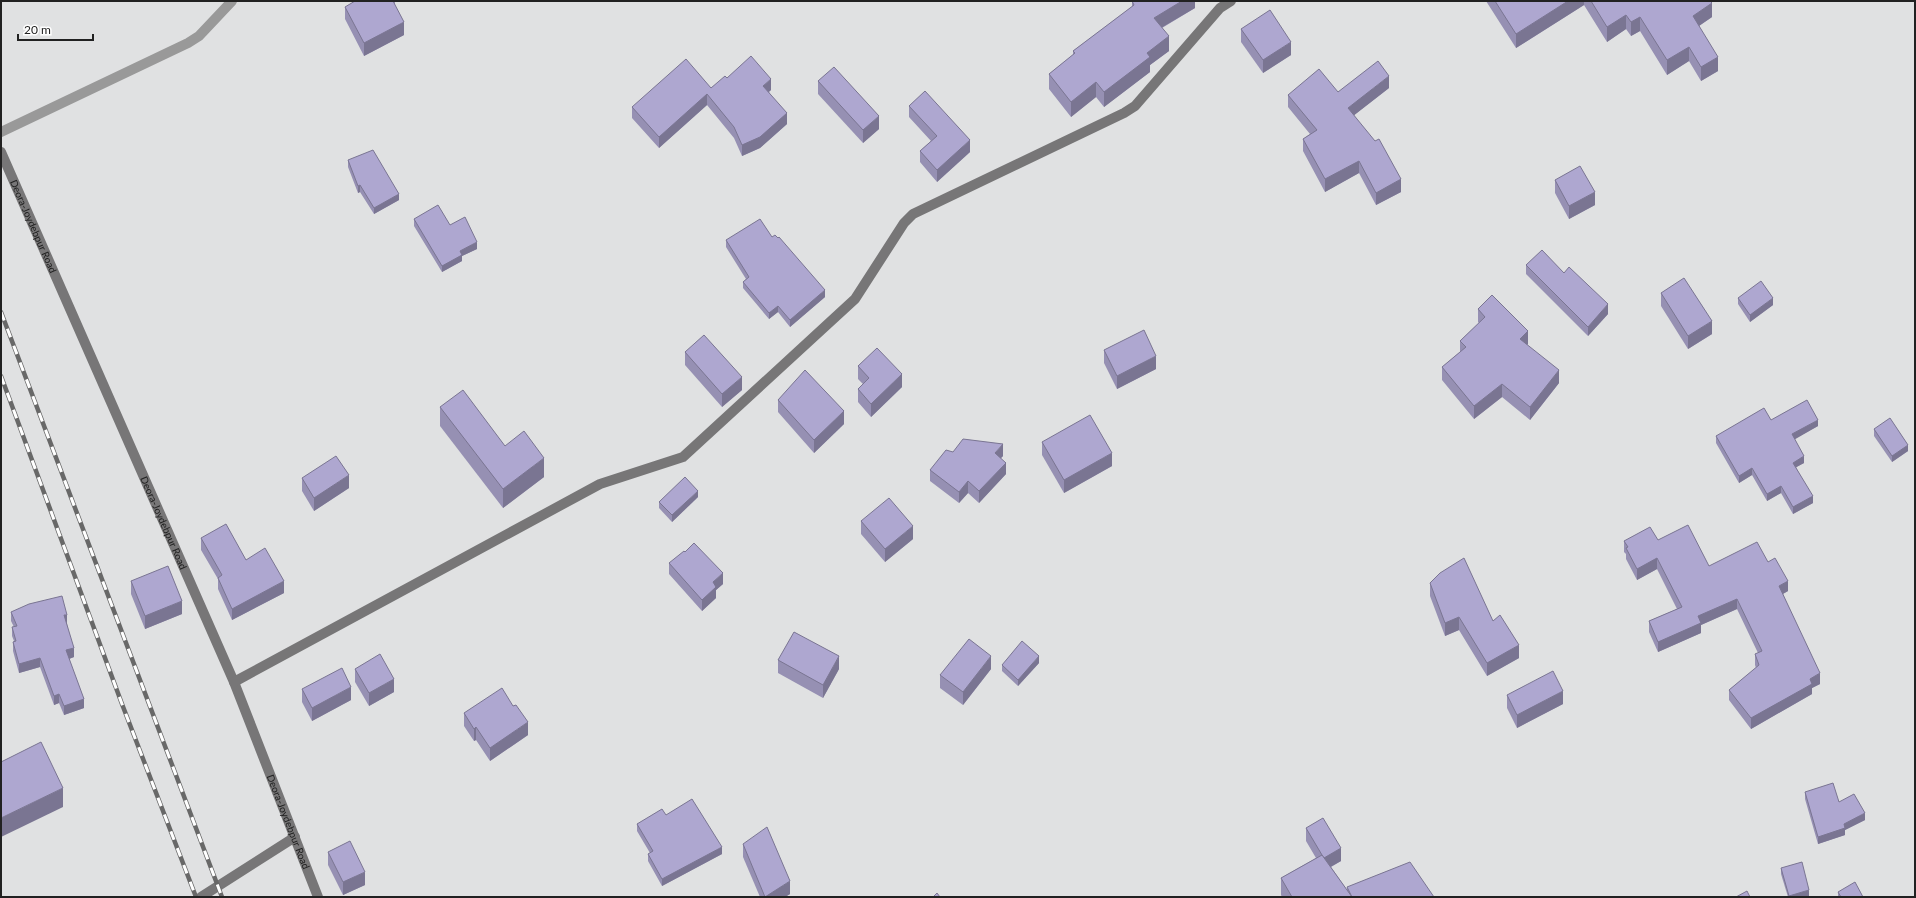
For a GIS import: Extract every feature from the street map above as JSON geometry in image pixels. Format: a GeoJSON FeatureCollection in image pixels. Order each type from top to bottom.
{"type":"FeatureCollection","features":[{"type":"Feature","properties":{"kind":"street"},"geometry":{"type":"LineString","coordinates":[[1,132],[188,43],[198,36],[232,1]]}},
{"type":"Feature","properties":{"kind":"street"},"geometry":{"type":"LineString","coordinates":[[234,682],[600,484],[683,457],[855,299],[904,223],[913,214],[1124,113],[1135,106],[1220,8],[1231,1]]}},
{"type":"Feature","properties":{"kind":"street","name":"Deora-Joydebpur Road"},"geometry":{"type":"LineString","coordinates":[[1,152],[234,682],[318,897]]}},
{"type":"Feature","properties":{"kind":"street"},"geometry":{"type":"LineString","coordinates":[[200,897],[295,837]]}},
{"type":"Feature","properties":{"kind":"building"},"geometry":{"type":"Polygon","coordinates":[[[355,1],[393,1],[404,22],[364,43],[345,7],[355,1]]]}},
{"type":"Feature","properties":{"kind":"building"},"geometry":{"type":"Polygon","coordinates":[[[1132,1],[1182,1],[1154,18],[1169,36],[1147,53],[1150,57],[1104,92],[1096,82],[1071,102],[1049,74],[1075,53],[1073,51],[1134,5],[1132,1]]]}},
{"type":"Feature","properties":{"kind":"building"},"geometry":{"type":"Polygon","coordinates":[[[1495,1],[1568,1],[1516,34],[1495,1]]]}},
{"type":"Feature","properties":{"kind":"building"},"geometry":{"type":"Polygon","coordinates":[[[1591,1],[1710,1],[1712,3],[1693,16],[1718,57],[1701,67],[1689,47],[1667,60],[1640,17],[1631,22],[1626,15],[1607,27],[1591,1]]]}},
{"type":"Feature","properties":{"kind":"building"},"geometry":{"type":"Polygon","coordinates":[[[1270,10],[1291,42],[1263,60],[1241,29],[1270,10]]]}},
{"type":"Feature","properties":{"kind":"building"},"geometry":{"type":"Polygon","coordinates":[[[751,56],[771,79],[763,86],[787,113],[760,137],[742,145],[734,127],[707,94],[659,137],[632,107],[686,59],[711,88],[725,76],[727,78],[751,56]]]}},
{"type":"Feature","properties":{"kind":"building"},"geometry":{"type":"Polygon","coordinates":[[[1378,61],[1389,76],[1348,108],[1375,141],[1379,139],[1401,179],[1376,193],[1359,161],[1325,179],[1303,139],[1317,130],[1288,95],[1319,69],[1338,92],[1378,61]]]}},
{"type":"Feature","properties":{"kind":"building"},"geometry":{"type":"Polygon","coordinates":[[[834,67],[879,116],[863,130],[818,81],[834,67]]]}},
{"type":"Feature","properties":{"kind":"building"},"geometry":{"type":"Polygon","coordinates":[[[925,91],[970,140],[937,170],[920,151],[937,136],[909,106],[925,91]]]}},
{"type":"Feature","properties":{"kind":"building"},"geometry":{"type":"Polygon","coordinates":[[[373,150],[399,194],[374,208],[360,185],[358,186],[348,160],[373,150]]]}},
{"type":"Feature","properties":{"kind":"building"},"geometry":{"type":"Polygon","coordinates":[[[1580,166],[1595,192],[1569,206],[1555,180],[1580,166]]]}},
{"type":"Feature","properties":{"kind":"building"},"geometry":{"type":"Polygon","coordinates":[[[438,205],[450,225],[465,217],[477,242],[460,251],[462,255],[442,266],[414,219],[438,205]]]}},
{"type":"Feature","properties":{"kind":"building"},"geometry":{"type":"Polygon","coordinates":[[[760,219],[772,237],[775,235],[778,238],[779,237],[825,290],[790,320],[778,306],[769,313],[743,282],[749,277],[726,240],[760,219]]]}},
{"type":"Feature","properties":{"kind":"building"},"geometry":{"type":"Polygon","coordinates":[[[1542,250],[1564,273],[1569,267],[1608,304],[1588,327],[1526,265],[1542,250]]]}},
{"type":"Feature","properties":{"kind":"building"},"geometry":{"type":"Polygon","coordinates":[[[1684,278],[1712,321],[1688,336],[1661,293],[1684,278]]]}},
{"type":"Feature","properties":{"kind":"building"},"geometry":{"type":"Polygon","coordinates":[[[1761,281],[1773,298],[1750,315],[1738,298],[1761,281]]]}},
{"type":"Feature","properties":{"kind":"building"},"geometry":{"type":"Polygon","coordinates":[[[1492,295],[1528,331],[1520,339],[1559,370],[1530,407],[1502,384],[1474,406],[1442,367],[1466,347],[1460,341],[1485,317],[1478,309],[1492,295]]]}},
{"type":"Feature","properties":{"kind":"building"},"geometry":{"type":"Polygon","coordinates":[[[1144,330],[1156,356],[1117,376],[1104,350],[1144,330]]]}},
{"type":"Feature","properties":{"kind":"building"},"geometry":{"type":"Polygon","coordinates":[[[704,335],[742,377],[722,394],[685,352],[704,335]]]}},
{"type":"Feature","properties":{"kind":"building"},"geometry":{"type":"Polygon","coordinates":[[[877,348],[902,374],[871,404],[858,389],[869,378],[858,366],[877,348]]]}},
{"type":"Feature","properties":{"kind":"building"},"geometry":{"type":"Polygon","coordinates":[[[805,370],[844,411],[814,440],[778,400],[805,370]]]}},
{"type":"Feature","properties":{"kind":"building"},"geometry":{"type":"Polygon","coordinates":[[[463,390],[505,446],[524,431],[544,458],[503,489],[440,407],[463,390]]]}},
{"type":"Feature","properties":{"kind":"building"},"geometry":{"type":"Polygon","coordinates":[[[1807,400],[1818,420],[1792,434],[1804,456],[1793,463],[1813,496],[1793,507],[1781,486],[1767,494],[1752,468],[1739,476],[1716,436],[1764,408],[1771,420],[1807,400]]]}},
{"type":"Feature","properties":{"kind":"building"},"geometry":{"type":"Polygon","coordinates":[[[1090,415],[1112,453],[1064,480],[1042,442],[1090,415]]]}},
{"type":"Feature","properties":{"kind":"building"},"geometry":{"type":"Polygon","coordinates":[[[1890,418],[1908,445],[1892,456],[1874,429],[1890,418]]]}},
{"type":"Feature","properties":{"kind":"building"},"geometry":{"type":"Polygon","coordinates":[[[963,439],[1003,444],[995,453],[1006,463],[979,491],[968,481],[959,492],[930,470],[946,450],[953,452],[963,439]]]}},
{"type":"Feature","properties":{"kind":"building"},"geometry":{"type":"Polygon","coordinates":[[[336,456],[349,475],[314,498],[302,478],[336,456]]]}},
{"type":"Feature","properties":{"kind":"building"},"geometry":{"type":"Polygon","coordinates":[[[685,477],[698,491],[672,515],[659,502],[685,477]]]}},
{"type":"Feature","properties":{"kind":"building"},"geometry":{"type":"Polygon","coordinates":[[[889,498],[913,526],[885,549],[861,521],[889,498]]]}},
{"type":"Feature","properties":{"kind":"building"},"geometry":{"type":"Polygon","coordinates":[[[226,524],[246,560],[265,548],[284,581],[232,609],[218,578],[222,575],[201,538],[226,524]]]}},
{"type":"Feature","properties":{"kind":"building"},"geometry":{"type":"Polygon","coordinates":[[[1688,525],[1709,566],[1757,542],[1768,562],[1775,558],[1788,581],[1779,586],[1820,673],[1810,679],[1812,684],[1751,718],[1729,690],[1759,665],[1755,654],[1762,651],[1737,599],[1698,616],[1701,623],[1658,642],[1649,621],[1682,607],[1657,558],[1637,569],[1624,541],[1650,527],[1658,540],[1688,525]]]}},
{"type":"Feature","properties":{"kind":"building"},"geometry":{"type":"Polygon","coordinates":[[[694,543],[723,573],[713,582],[716,587],[702,600],[669,563],[684,551],[685,552],[694,543]]]}},
{"type":"Feature","properties":{"kind":"building"},"geometry":{"type":"Polygon","coordinates":[[[1464,558],[1493,621],[1500,615],[1519,645],[1487,663],[1459,617],[1445,623],[1430,583],[1440,573],[1464,558]]]}},
{"type":"Feature","properties":{"kind":"building"},"geometry":{"type":"Polygon","coordinates":[[[168,566],[182,601],[145,616],[131,581],[168,566]]]}},
{"type":"Feature","properties":{"kind":"building"},"geometry":{"type":"Polygon","coordinates":[[[62,596],[67,615],[64,615],[74,648],[66,650],[84,699],[64,706],[59,694],[54,696],[40,658],[19,664],[13,642],[16,641],[12,627],[17,626],[11,612],[29,604],[62,596]]]}},
{"type":"Feature","properties":{"kind":"building"},"geometry":{"type":"Polygon","coordinates":[[[794,632],[839,656],[823,685],[778,660],[794,632]]]}},
{"type":"Feature","properties":{"kind":"building"},"geometry":{"type":"Polygon","coordinates":[[[969,639],[991,656],[963,692],[940,675],[969,639]]]}},
{"type":"Feature","properties":{"kind":"building"},"geometry":{"type":"Polygon","coordinates":[[[1022,641],[1039,656],[1018,680],[1002,665],[1022,641]]]}},
{"type":"Feature","properties":{"kind":"building"},"geometry":{"type":"Polygon","coordinates":[[[380,654],[394,679],[369,693],[355,669],[380,654]]]}},
{"type":"Feature","properties":{"kind":"building"},"geometry":{"type":"Polygon","coordinates":[[[342,668],[351,687],[312,708],[302,689],[342,668]]]}},
{"type":"Feature","properties":{"kind":"building"},"geometry":{"type":"Polygon","coordinates":[[[1553,671],[1563,691],[1517,715],[1507,695],[1553,671]]]}},
{"type":"Feature","properties":{"kind":"building"},"geometry":{"type":"Polygon","coordinates":[[[502,688],[513,706],[516,705],[528,722],[490,748],[476,727],[474,729],[464,713],[502,688]]]}},
{"type":"Feature","properties":{"kind":"building"},"geometry":{"type":"Polygon","coordinates":[[[41,742],[63,788],[1,818],[1,762],[41,742]]]}},
{"type":"Feature","properties":{"kind":"building"},"geometry":{"type":"Polygon","coordinates":[[[1833,783],[1839,802],[1854,794],[1865,813],[1844,824],[1845,828],[1818,837],[1805,792],[1833,783]]]}},
{"type":"Feature","properties":{"kind":"building"},"geometry":{"type":"Polygon","coordinates":[[[692,799],[722,847],[662,879],[648,854],[653,851],[637,824],[662,809],[666,815],[692,799]]]}},
{"type":"Feature","properties":{"kind":"building"},"geometry":{"type":"Polygon","coordinates":[[[1323,818],[1341,848],[1324,858],[1306,828],[1323,818]]]}},
{"type":"Feature","properties":{"kind":"building"},"geometry":{"type":"Polygon","coordinates":[[[767,827],[790,881],[765,897],[743,844],[767,827]]]}},
{"type":"Feature","properties":{"kind":"building"},"geometry":{"type":"Polygon","coordinates":[[[350,841],[365,872],[343,882],[328,852],[350,841]]]}},
{"type":"Feature","properties":{"kind":"building"},"geometry":{"type":"Polygon","coordinates":[[[1322,855],[1352,897],[1292,897],[1281,878],[1322,855]]]}},
{"type":"Feature","properties":{"kind":"building"},"geometry":{"type":"Polygon","coordinates":[[[1410,862],[1434,897],[1352,897],[1347,887],[1410,862]]]}},
{"type":"Feature","properties":{"kind":"building"},"geometry":{"type":"Polygon","coordinates":[[[1802,862],[1809,890],[1789,896],[1781,868],[1802,862]]]}},
{"type":"Feature","properties":{"kind":"building"},"geometry":{"type":"Polygon","coordinates":[[[1855,882],[1863,897],[1841,897],[1838,892],[1855,882]]]}},
{"type":"Feature","properties":{"kind":"building"},"geometry":{"type":"Polygon","coordinates":[[[1747,891],[1750,897],[1736,897],[1747,891]]]}},
{"type":"Feature","properties":{"kind":"building"},"geometry":{"type":"Polygon","coordinates":[[[937,893],[940,897],[933,897],[937,893]]]}},
{"type":"Feature","properties":{"kind":"railway"},"geometry":{"type":"LineString","coordinates":[[1,312],[222,897]]}},
{"type":"Feature","properties":{"kind":"railway"},"geometry":{"type":"LineString","coordinates":[[1,376],[122,704],[196,897]]}}]}
